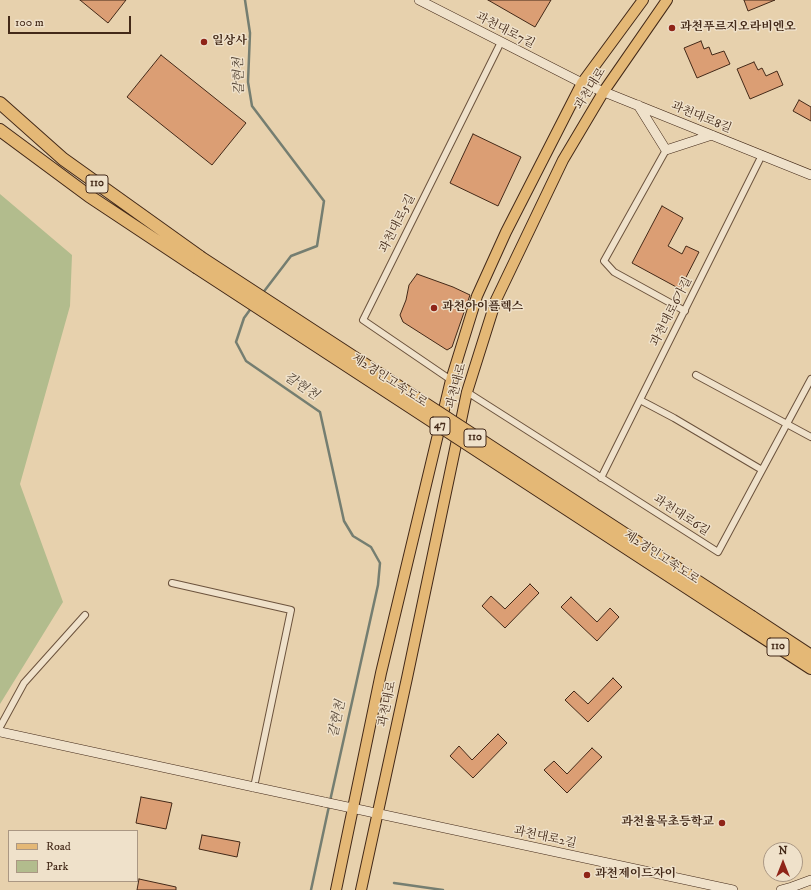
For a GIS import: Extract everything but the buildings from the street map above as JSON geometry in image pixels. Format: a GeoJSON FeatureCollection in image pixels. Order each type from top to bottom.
{"type":"FeatureCollection","features":[{"type":"Feature","properties":{"kind":"highway","name":"제2경인고속도로"},"geometry":{"type":"LineString","coordinates":[[0,102],[63,159],[198,262]]}},
{"type":"Feature","properties":{"kind":"highway","name":"제2경인고속도로"},"geometry":{"type":"LineString","coordinates":[[0,130],[89,196],[198,262],[749,621],[811,656]]}},
{"type":"Feature","properties":{"kind":"highway","name":"제2경인고속도로"},"geometry":{"type":"LineString","coordinates":[[749,621],[811,668]]}},
{"type":"Feature","properties":{"kind":"main road","name":"과천대로"},"geometry":{"type":"LineString","coordinates":[[336,890],[381,673],[451,380],[478,296],[506,232],[582,82],[643,0]]}},
{"type":"Feature","properties":{"kind":"main road","name":"과천대로"},"geometry":{"type":"LineString","coordinates":[[361,890],[467,392],[496,300],[563,160],[604,91],[667,0]]}},
{"type":"Feature","properties":{"kind":"street","name":"과천대로7길"},"geometry":{"type":"LineString","coordinates":[[419,0],[435,4],[501,42],[582,82]]}},
{"type":"Feature","properties":{"kind":"street","name":"과천대로5길"},"geometry":{"type":"LineString","coordinates":[[451,380],[362,320],[501,42]]}},
{"type":"Feature","properties":{"kind":"street","name":"과천대로8길"},"geometry":{"type":"LineString","coordinates":[[582,82],[811,175]]}},
{"type":"Feature","properties":{"kind":"street"},"geometry":{"type":"LineString","coordinates":[[638,105],[666,150]]}},
{"type":"Feature","properties":{"kind":"street"},"geometry":{"type":"LineString","coordinates":[[685,311],[614,272],[604,261],[666,150],[712,135]]}},
{"type":"Feature","properties":{"kind":"street","name":"과천대로6가길"},"geometry":{"type":"LineString","coordinates":[[601,478],[762,155]]}},
{"type":"Feature","properties":{"kind":"street"},"geometry":{"type":"LineString","coordinates":[[696,375],[811,437]]}},
{"type":"Feature","properties":{"kind":"street","name":"과천대로6길"},"geometry":{"type":"LineString","coordinates":[[467,392],[718,552],[811,379]]}},
{"type":"Feature","properties":{"kind":"street"},"geometry":{"type":"LineString","coordinates":[[640,400],[674,418],[762,470]]}},
{"type":"Feature","properties":{"kind":"street"},"geometry":{"type":"LineString","coordinates":[[172,583],[291,610],[254,787]]}},
{"type":"Feature","properties":{"kind":"street"},"geometry":{"type":"LineString","coordinates":[[0,727],[24,683],[86,615]]}},
{"type":"Feature","properties":{"kind":"street","name":"과천대로2길"},"geometry":{"type":"LineString","coordinates":[[0,732],[733,890]]}},
{"type":"Feature","properties":{"kind":"street"},"geometry":{"type":"LineString","coordinates":[[780,890],[811,880]]}},
{"type":"Feature","properties":{"kind":"green space"},"geometry":{"type":"Polygon","coordinates":[[[0,194],[72,255],[70,306],[20,484],[63,602],[0,704],[0,194]]]}},
{"type":"Feature","properties":{"kind":"waterway","name":"갈현천"},"geometry":{"type":"LineString","coordinates":[[245,0],[250,33],[248,82],[252,106],[324,201],[317,246],[291,256],[262,294]]}},
{"type":"Feature","properties":{"kind":"waterway","name":"갈현천"},"geometry":{"type":"LineString","coordinates":[[252,307],[244,318],[236,342],[246,361],[320,412],[344,521],[353,536],[371,547],[380,563],[378,585],[330,801]]}},
{"type":"Feature","properties":{"kind":"waterway","name":"갈현천"},"geometry":{"type":"LineString","coordinates":[[311,890],[329,806]]}},
{"type":"Feature","properties":{"kind":"waterway"},"geometry":{"type":"LineString","coordinates":[[394,883],[443,890]]}},
{"type":"Feature","properties":{"kind":"place","name":"과천푸르지오라비엔오"},"geometry":{"type":"Point","coordinates":[672,28]}},
{"type":"Feature","properties":{"kind":"place","name":"일상사"},"geometry":{"type":"Point","coordinates":[204,42]}},
{"type":"Feature","properties":{"kind":"place","name":"과천아이플렉스"},"geometry":{"type":"Point","coordinates":[434,308]}},
{"type":"Feature","properties":{"kind":"place","name":"과천율목초등학교"},"geometry":{"type":"Point","coordinates":[722,823]}},
{"type":"Feature","properties":{"kind":"place","name":"과천제이드자이"},"geometry":{"type":"Point","coordinates":[587,875]}}]}
